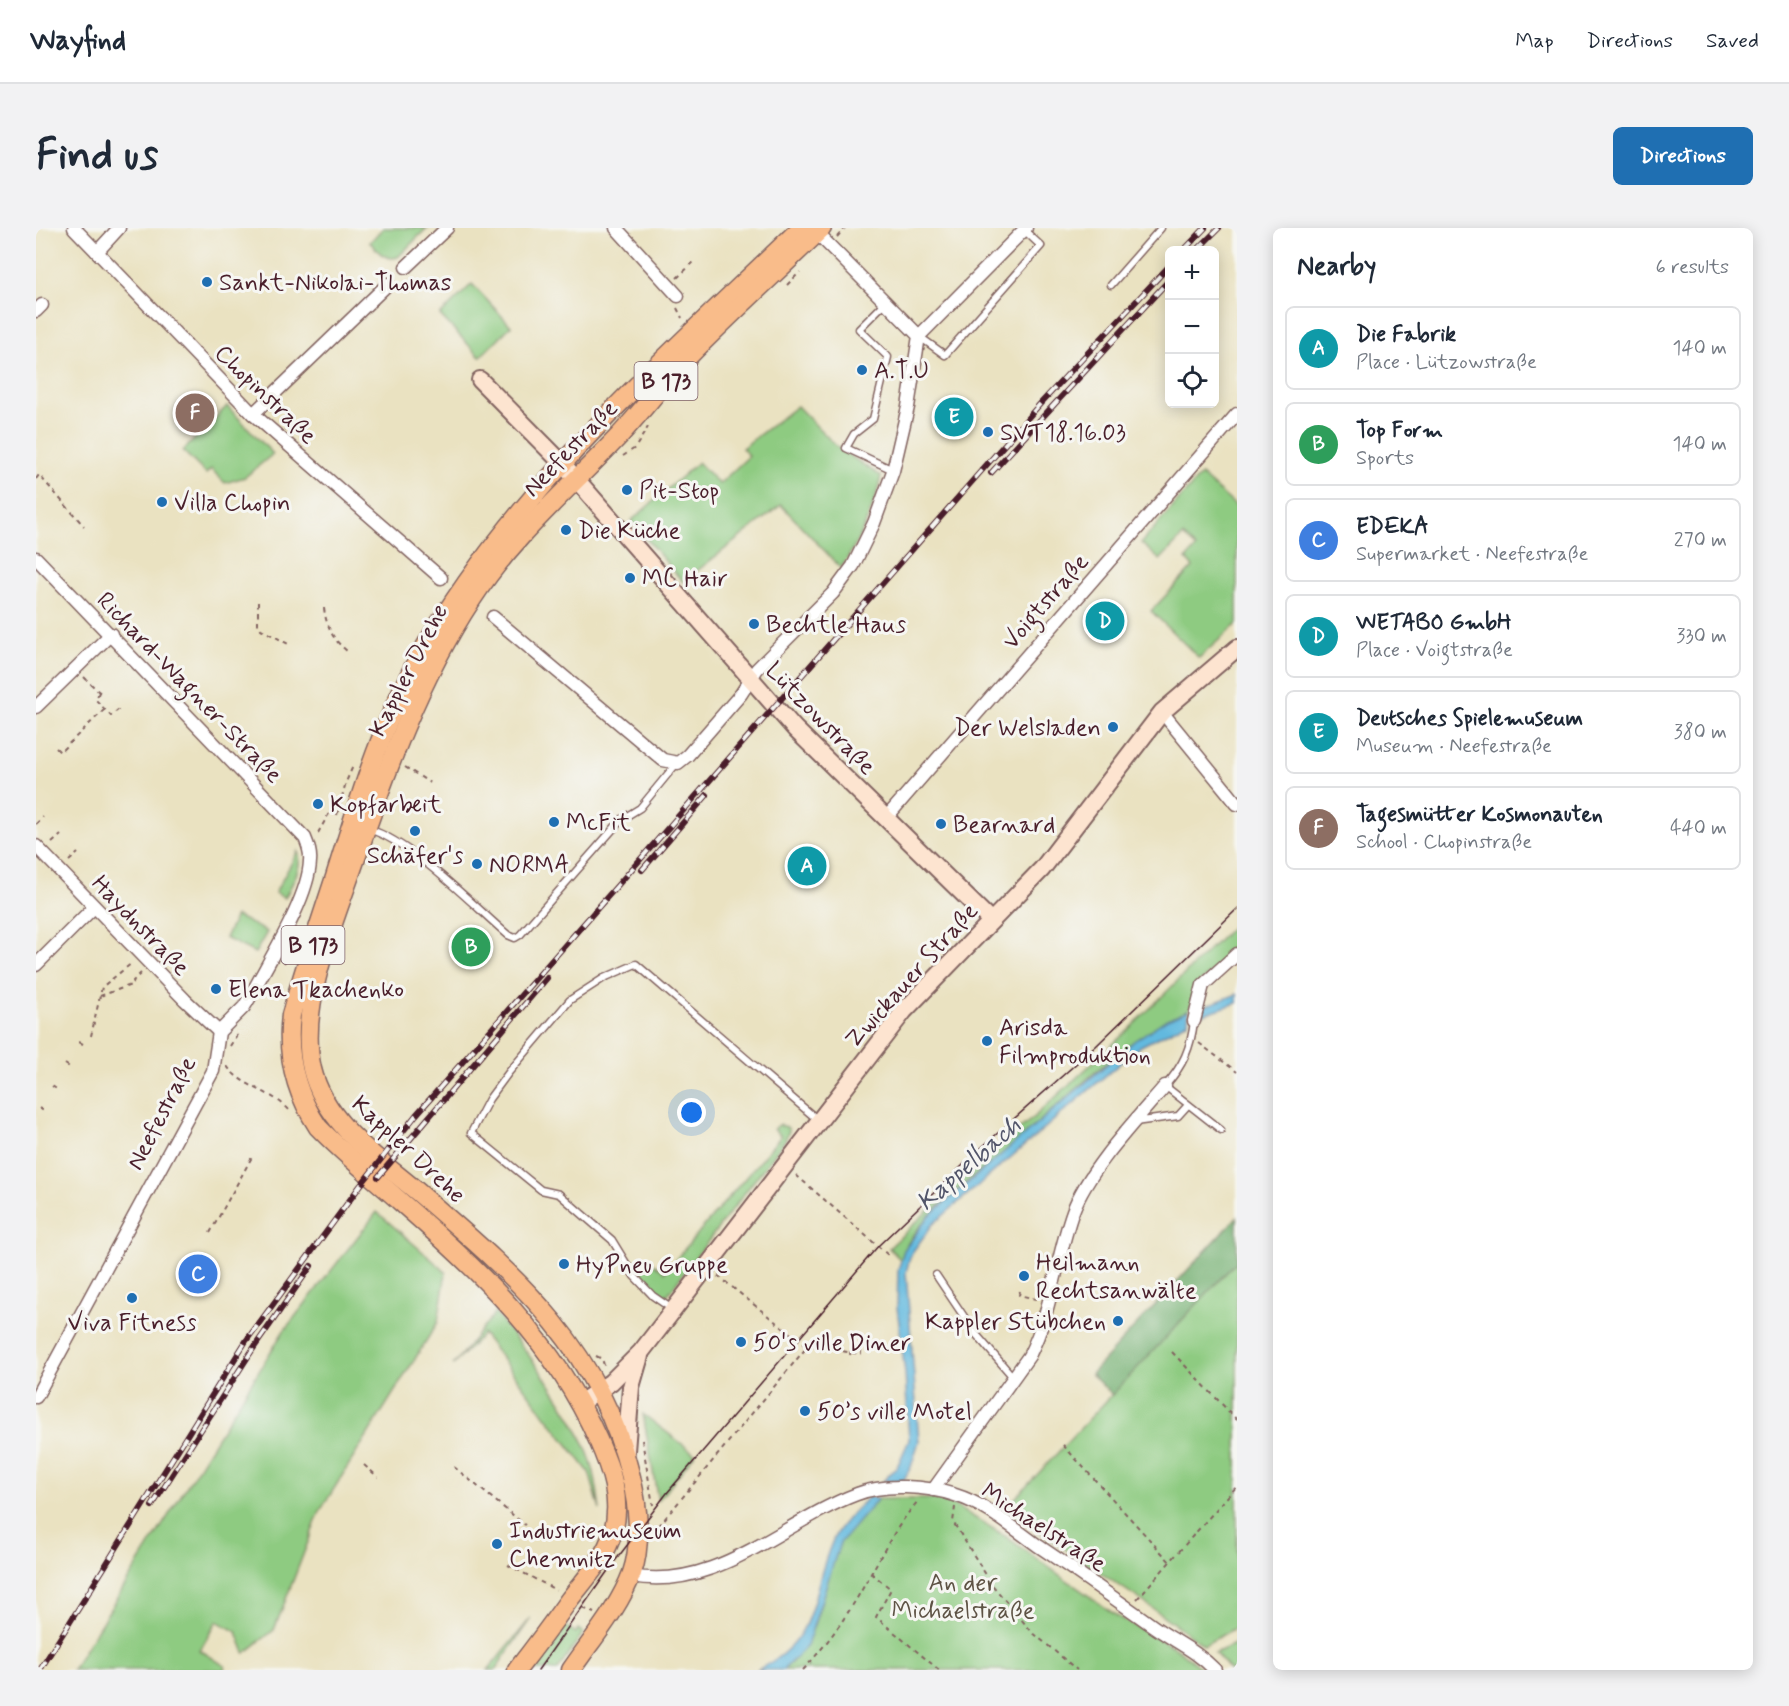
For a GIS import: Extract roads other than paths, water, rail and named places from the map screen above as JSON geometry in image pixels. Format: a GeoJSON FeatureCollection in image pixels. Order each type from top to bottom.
{"type":"FeatureCollection","features":[{"type":"Feature","properties":{"kind":"main road","name":"Neefestraße"},"geometry":{"type":"LineString","coordinates":[[488,550],[562,463],[817,233]]}},
{"type":"Feature","properties":{"kind":"main road","name":"Neefestraße"},"geometry":{"type":"LineString","coordinates":[[490,573],[536,518],[619,435],[690,355],[817,233]]}},
{"type":"Feature","properties":{"kind":"main road","name":"Lützowstraße"},"geometry":{"type":"LineString","coordinates":[[480,380],[562,463],[751,681],[991,921]]}},
{"type":"Feature","properties":{"kind":"main road","name":"Kappler Drehe"},"geometry":{"type":"LineString","coordinates":[[488,550],[421,654],[375,750],[297,993],[291,1015],[288,1046],[297,1087],[318,1127],[497,1290],[545,1349],[580,1403]]}},
{"type":"Feature","properties":{"kind":"main road","name":"Kappler Drehe"},"geometry":{"type":"LineString","coordinates":[[490,573],[453,631],[415,701],[391,757],[339,908],[310,1008],[308,1048],[315,1081],[330,1109],[345,1128],[520,1283],[605,1386],[626,1455]]}},
{"type":"Feature","properties":{"kind":"main road","name":"Zwickauer Straße"},"geometry":{"type":"LineString","coordinates":[[580,1403],[605,1386],[641,1352],[904,1011],[1042,869],[1162,712],[1237,648]]}},
{"type":"Feature","properties":{"kind":"main road","name":"Zwickauer Straße"},"geometry":{"type":"LineString","coordinates":[[571,1670],[620,1598],[631,1576],[636,1554],[634,1490],[626,1455],[631,1387],[641,1352]]}},
{"type":"Feature","properties":{"kind":"main road","name":"B 173"},"geometry":{"type":"LineString","coordinates":[[517,1670],[596,1566],[613,1533],[616,1503],[613,1477],[580,1403]]}},
{"type":"Feature","properties":{"kind":"street","name":"Chopinstraße"},"geometry":{"type":"LineString","coordinates":[[74,228],[253,414],[441,578]]}},
{"type":"Feature","properties":{"kind":"street"},"geometry":{"type":"LineString","coordinates":[[97,252],[119,228]]}},
{"type":"Feature","properties":{"kind":"street"},"geometry":{"type":"LineString","coordinates":[[406,267],[447,228]]}},
{"type":"Feature","properties":{"kind":"street"},"geometry":{"type":"LineString","coordinates":[[616,228],[678,296]]}},
{"type":"Feature","properties":{"kind":"street"},"geometry":{"type":"LineString","coordinates":[[493,617],[663,760],[678,763],[688,755],[751,681],[757,669],[833,593],[853,566],[874,523],[893,471],[908,407],[919,336],[1025,229]]}},
{"type":"Feature","properties":{"kind":"street"},"geometry":{"type":"LineString","coordinates":[[817,233],[884,304],[919,336]]}},
{"type":"Feature","properties":{"kind":"street"},"geometry":{"type":"LineString","coordinates":[[253,414],[388,284]]}},
{"type":"Feature","properties":{"kind":"street","name":"Voigtstraße"},"geometry":{"type":"LineString","coordinates":[[886,818],[1237,414]]}},
{"type":"Feature","properties":{"kind":"street","name":"Richard-Wagner-Straße"},"geometry":{"type":"LineString","coordinates":[[36,558],[305,838],[310,861],[305,885],[295,909],[244,1007],[219,1032]]}},
{"type":"Feature","properties":{"kind":"street"},"geometry":{"type":"LineString","coordinates":[[36,707],[111,634]]}},
{"type":"Feature","properties":{"kind":"street"},"geometry":{"type":"LineString","coordinates":[[1162,712],[1237,804]]}},
{"type":"Feature","properties":{"kind":"street","name":"Haydnstraße"},"geometry":{"type":"LineString","coordinates":[[36,846],[219,1032]]}},
{"type":"Feature","properties":{"kind":"street"},"geometry":{"type":"LineString","coordinates":[[36,965],[94,907]]}},
{"type":"Feature","properties":{"kind":"street"},"geometry":{"type":"LineString","coordinates":[[1194,1021],[1197,1002],[1209,977],[1237,954]]}},
{"type":"Feature","properties":{"kind":"street","name":"Neefestraße"},"geometry":{"type":"LineString","coordinates":[[36,1397],[213,1071],[219,1032]]}},
{"type":"Feature","properties":{"kind":"street"},"geometry":{"type":"LineString","coordinates":[[933,1490],[1029,1356],[1040,1332],[1074,1209],[1087,1183],[1165,1086]]}},
{"type":"Feature","properties":{"kind":"street","name":"Michaelstraße"},"geometry":{"type":"LineString","coordinates":[[631,1576],[660,1579],[704,1573],[741,1555],[813,1512],[874,1488],[933,1490],[957,1496],[992,1513],[1131,1610],[1201,1654],[1215,1670]]}},
{"type":"Feature","properties":{"kind":"lane"},"geometry":{"type":"LineString","coordinates":[[1111,285],[1161,228]]}},
{"type":"Feature","properties":{"kind":"lane"},"geometry":{"type":"LineString","coordinates":[[919,336],[945,355],[1041,246],[1025,229]]}},
{"type":"Feature","properties":{"kind":"lane"},"geometry":{"type":"LineString","coordinates":[[884,304],[859,329],[888,357],[873,419],[854,434],[846,448],[893,471]]}},
{"type":"Feature","properties":{"kind":"lane"},"geometry":{"type":"LineString","coordinates":[[366,828],[385,835],[409,850],[508,935],[515,938],[622,819],[647,800],[678,763]]}},
{"type":"Feature","properties":{"kind":"lane"},"geometry":{"type":"LineString","coordinates":[[673,1310],[653,1296],[634,1276],[612,1240],[559,1194],[541,1190],[471,1133],[489,1099],[509,1072],[570,1000],[604,978],[636,964],[819,1121]]}},
{"type":"Feature","properties":{"kind":"lane"},"geometry":{"type":"LineString","coordinates":[[1194,1021],[1192,1038],[1180,1069],[1165,1086],[1221,1130]]}},
{"type":"Feature","properties":{"kind":"lane"},"geometry":{"type":"LineString","coordinates":[[1134,1122],[1178,1116],[1188,1105]]}},
{"type":"Feature","properties":{"kind":"lane"},"geometry":{"type":"LineString","coordinates":[[936,1275],[975,1333],[1013,1377]]}},
{"type":"Feature","properties":{"kind":"lane"},"geometry":{"type":"LineString","coordinates":[[497,1290],[520,1283]]}},
{"type":"Feature","properties":{"kind":"water"},"geometry":{"type":"Polygon","coordinates":[[[1237,994],[1237,1003],[1201,1015],[1202,1007],[1237,994]]]}},
{"type":"Feature","properties":{"kind":"water"},"geometry":{"type":"Polygon","coordinates":[[[1189,1010],[1188,1022],[1139,1047],[932,1225],[911,1254],[906,1272],[919,1441],[911,1467],[903,1481],[883,1481],[897,1467],[909,1440],[905,1373],[897,1307],[898,1270],[904,1250],[928,1217],[1134,1041],[1167,1019],[1189,1010]]]}},
{"type":"Feature","properties":{"kind":"water"},"geometry":{"type":"Polygon","coordinates":[[[868,1497],[878,1499],[840,1543],[807,1646],[783,1670],[757,1670],[778,1658],[803,1630],[833,1540],[844,1523],[868,1497]]]}},
{"type":"Feature","properties":{"kind":"tram line"},"geometry":{"type":"LineString","coordinates":[[538,1670],[612,1565],[667,1493],[879,1245],[981,1148],[1096,1046],[1237,909]]}},
{"type":"Feature","properties":{"kind":"railway"},"geometry":{"type":"LineString","coordinates":[[1188,246],[1205,228]]}},
{"type":"Feature","properties":{"kind":"railway"},"geometry":{"type":"LineString","coordinates":[[1201,246],[1219,228]]}},
{"type":"Feature","properties":{"kind":"railway"},"geometry":{"type":"LineString","coordinates":[[40,1670],[246,1341],[360,1186],[416,1115],[1040,404],[1165,270]]}},
{"type":"Feature","properties":{"kind":"railway"},"geometry":{"type":"LineString","coordinates":[[991,473],[1165,284]]}},
{"type":"Feature","properties":{"kind":"railway"},"geometry":{"type":"LineString","coordinates":[[642,870],[707,795]]}},
{"type":"Feature","properties":{"kind":"railway"},"geometry":{"type":"LineString","coordinates":[[378,1177],[547,978]]}},
{"type":"Feature","properties":{"kind":"railway"},"geometry":{"type":"LineString","coordinates":[[152,1506],[253,1349],[311,1266]]}},
{"type":"Feature","properties":{"kind":"place","name":"Sankt-Nikolai-Thomas"},"geometry":{"type":"Point","coordinates":[207,282]}},
{"type":"Feature","properties":{"kind":"place","name":"A.T.U"},"geometry":{"type":"Point","coordinates":[862,370]}},
{"type":"Feature","properties":{"kind":"place","name":"Tagesmütter Kosmonauten"},"geometry":{"type":"Point","coordinates":[195,413]}},
{"type":"Feature","properties":{"kind":"place","name":"Deutsches Spielemuseum"},"geometry":{"type":"Point","coordinates":[954,417]}},
{"type":"Feature","properties":{"kind":"place","name":"SVT18.16.03"},"geometry":{"type":"Point","coordinates":[988,432]}},
{"type":"Feature","properties":{"kind":"place","name":"Pit-Stop"},"geometry":{"type":"Point","coordinates":[627,490]}},
{"type":"Feature","properties":{"kind":"place","name":"Villa Chopin"},"geometry":{"type":"Point","coordinates":[162,502]}},
{"type":"Feature","properties":{"kind":"place","name":"Die Küche"},"geometry":{"type":"Point","coordinates":[566,530]}},
{"type":"Feature","properties":{"kind":"place","name":"MC Hair"},"geometry":{"type":"Point","coordinates":[630,578]}},
{"type":"Feature","properties":{"kind":"place","name":"WETABO GmbH"},"geometry":{"type":"Point","coordinates":[1105,621]}},
{"type":"Feature","properties":{"kind":"place","name":"Bechtle Haus"},"geometry":{"type":"Point","coordinates":[754,624]}},
{"type":"Feature","properties":{"kind":"place","name":"Der Welsladen"},"geometry":{"type":"Point","coordinates":[1113,727]}},
{"type":"Feature","properties":{"kind":"place","name":"Kopfarbeit"},"geometry":{"type":"Point","coordinates":[318,804]}},
{"type":"Feature","properties":{"kind":"place","name":"McFit"},"geometry":{"type":"Point","coordinates":[554,822]}},
{"type":"Feature","properties":{"kind":"place","name":"Bearnard"},"geometry":{"type":"Point","coordinates":[941,824]}},
{"type":"Feature","properties":{"kind":"place","name":"Schäfer's"},"geometry":{"type":"Point","coordinates":[415,831]}},
{"type":"Feature","properties":{"kind":"place","name":"NORMA"},"geometry":{"type":"Point","coordinates":[477,864]}},
{"type":"Feature","properties":{"kind":"place","name":"Die Fabrik"},"geometry":{"type":"Point","coordinates":[807,866]}},
{"type":"Feature","properties":{"kind":"place","name":"Top Form"},"geometry":{"type":"Point","coordinates":[471,947]}},
{"type":"Feature","properties":{"kind":"place","name":"Elena Tkachenko"},"geometry":{"type":"Point","coordinates":[216,989]}},
{"type":"Feature","properties":{"kind":"place","name":"Arisda Filmproduktion"},"geometry":{"type":"Point","coordinates":[987,1041]}},
{"type":"Feature","properties":{"kind":"place","name":"HyPneu Gruppe"},"geometry":{"type":"Point","coordinates":[564,1264]}},
{"type":"Feature","properties":{"kind":"place","name":"EDEKA"},"geometry":{"type":"Point","coordinates":[198,1274]}},
{"type":"Feature","properties":{"kind":"place","name":"Heilmann Rechtsanwälte"},"geometry":{"type":"Point","coordinates":[1024,1276]}},
{"type":"Feature","properties":{"kind":"place","name":"Viva Fitness"},"geometry":{"type":"Point","coordinates":[132,1298]}},
{"type":"Feature","properties":{"kind":"place","name":"Kappler Stübchen"},"geometry":{"type":"Point","coordinates":[1118,1321]}},
{"type":"Feature","properties":{"kind":"place","name":"50's ville Diner"},"geometry":{"type":"Point","coordinates":[741,1342]}},
{"type":"Feature","properties":{"kind":"place","name":"50’s ville Motel"},"geometry":{"type":"Point","coordinates":[805,1411]}},
{"type":"Feature","properties":{"kind":"place","name":"Industriemuseum Chemnitz"},"geometry":{"type":"Point","coordinates":[497,1544]}},
{"type":"Feature","properties":{"kind":"water label","name":"Kappelbach"},"geometry":{"type":"Point","coordinates":[968,1163]}},
{"type":"Feature","properties":{"kind":"park label","name":"An der Michaelstraße"},"geometry":{"type":"Point","coordinates":[963,1596]}}]}
